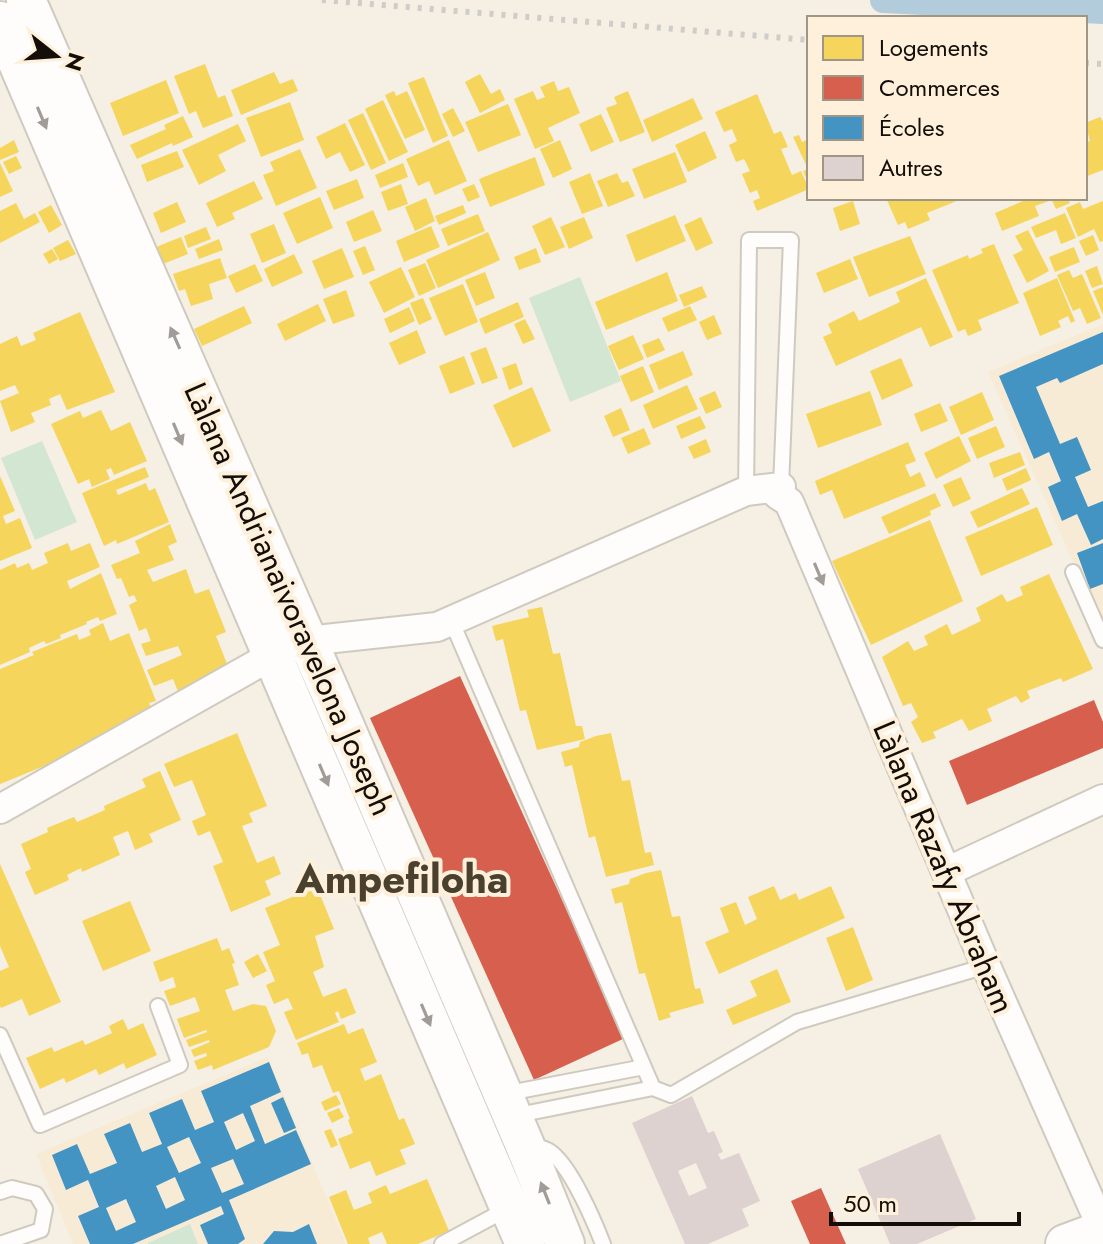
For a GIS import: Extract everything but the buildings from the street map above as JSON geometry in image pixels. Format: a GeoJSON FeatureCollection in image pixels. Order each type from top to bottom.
{"type":"FeatureCollection","features":[{"type":"Feature","properties":{"kind":"main road","name":"Làlana Andrianaivoravelona Joseph"},"geometry":{"type":"LineString","coordinates":[[26,0],[307,641],[565,1244]]}},
{"type":"Feature","properties":{"kind":"main road","name":"Làlana Andrianaivoravelona Joseph"},"geometry":{"type":"LineString","coordinates":[[0,21],[525,1244]]}},
{"type":"Feature","properties":{"kind":"main road"},"geometry":{"type":"LineString","coordinates":[[1065,1244],[1103,1230]]}},
{"type":"Feature","properties":{"kind":"street"},"geometry":{"type":"LineString","coordinates":[[2,808],[273,655],[307,641],[437,627],[746,491],[785,495]]}},
{"type":"Feature","properties":{"kind":"street","name":"Làlana Razafy Abraham"},"geometry":{"type":"LineString","coordinates":[[785,495],[986,966],[1103,1230]]}},
{"type":"Feature","properties":{"kind":"street"},"geometry":{"type":"LineString","coordinates":[[946,872],[1103,799]]}},
{"type":"Feature","properties":{"kind":"lane"},"geometry":{"type":"LineString","coordinates":[[746,491],[749,240],[791,240],[785,495]]}},
{"type":"Feature","properties":{"kind":"lane"},"geometry":{"type":"LineString","coordinates":[[1073,572],[1103,640]]}},
{"type":"Feature","properties":{"kind":"lane"},"geometry":{"type":"LineString","coordinates":[[451,620],[653,1088]]}},
{"type":"Feature","properties":{"kind":"lane"},"geometry":{"type":"LineString","coordinates":[[513,1118],[653,1088],[671,1095],[797,1022],[986,966]]}},
{"type":"Feature","properties":{"kind":"lane"},"geometry":{"type":"LineString","coordinates":[[0,1035],[40,1125],[180,1065],[158,1006]]}},
{"type":"Feature","properties":{"kind":"lane"},"geometry":{"type":"LineString","coordinates":[[513,1118],[644,1067]]}},
{"type":"Feature","properties":{"kind":"lane"},"geometry":{"type":"LineString","coordinates":[[513,1118],[564,1167],[589,1210],[603,1244]]}},
{"type":"Feature","properties":{"kind":"lane"},"geometry":{"type":"LineString","coordinates":[[0,1192],[12,1188],[36,1194],[45,1209],[41,1230],[0,1244]]}},
{"type":"Feature","properties":{"kind":"lane"},"geometry":{"type":"LineString","coordinates":[[442,1244],[510,1208]]}},
{"type":"Feature","properties":{"kind":"shaded area"},"geometry":{"type":"Polygon","coordinates":[[[1103,324],[1103,629],[988,372],[1103,324]]]}},
{"type":"Feature","properties":{"kind":"shaded area"},"geometry":{"type":"Polygon","coordinates":[[[268,1057],[346,1244],[73,1244],[36,1154],[268,1057]]]}},
{"type":"Feature","properties":{"kind":"green space"},"geometry":{"type":"Polygon","coordinates":[[[580,277],[621,381],[570,402],[529,298],[580,277]]]}},
{"type":"Feature","properties":{"kind":"green space"},"geometry":{"type":"Polygon","coordinates":[[[42,441],[77,522],[35,540],[1,458],[42,441]]]}},
{"type":"Feature","properties":{"kind":"green space"},"geometry":{"type":"Polygon","coordinates":[[[190,1224],[198,1244],[148,1244],[148,1243],[190,1224]]]}},
{"type":"Feature","properties":{"kind":"waterway"},"geometry":{"type":"LineString","coordinates":[[883,0],[1103,11]]}},
{"type":"Feature","properties":{"kind":"railway"},"geometry":{"type":"LineString","coordinates":[[322,0],[807,40]]}},
{"type":"Feature","properties":{"kind":"railway"},"geometry":{"type":"LineString","coordinates":[[1087,63],[1103,64]]}},
{"type":"Feature","properties":{"kind":"district","name":"Ampefiloha"},"geometry":{"type":"Point","coordinates":[402,879]}}]}
